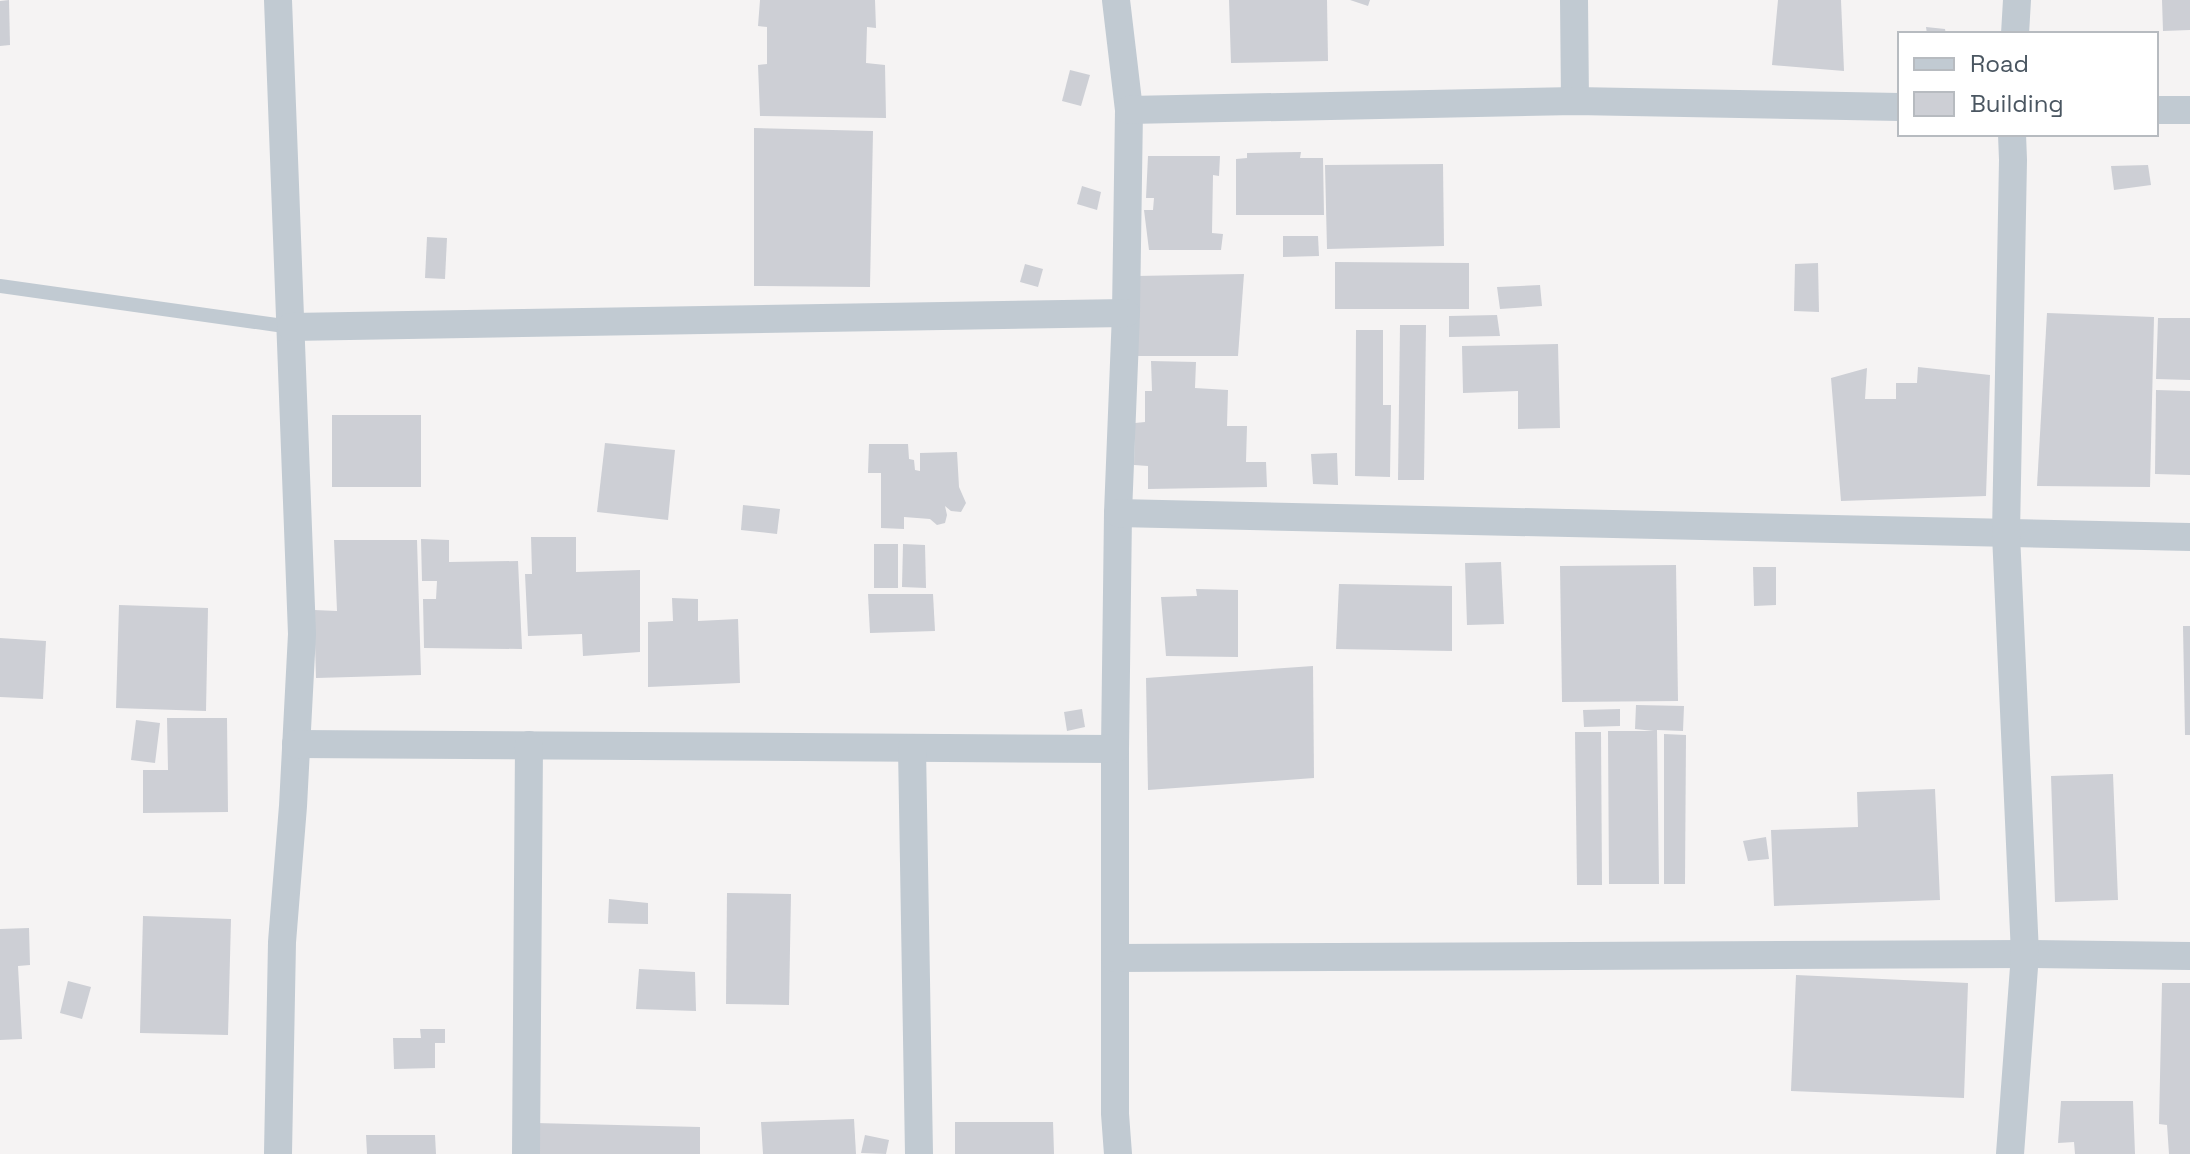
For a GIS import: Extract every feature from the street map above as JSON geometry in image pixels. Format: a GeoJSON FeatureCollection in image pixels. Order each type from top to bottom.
{"type":"FeatureCollection","features":[{"type":"Feature","properties":{"kind":"street"},"geometry":{"type":"LineString","coordinates":[[278,0],[302,634],[282,942],[278,1154]]}},
{"type":"Feature","properties":{"kind":"street"},"geometry":{"type":"LineString","coordinates":[[1116,0],[1129,110],[1115,749],[1115,1114],[1118,1154]]}},
{"type":"Feature","properties":{"kind":"street"},"geometry":{"type":"LineString","coordinates":[[1574,0],[1575,101]]}},
{"type":"Feature","properties":{"kind":"street"},"geometry":{"type":"LineString","coordinates":[[2015,32],[2017,0]]}},
{"type":"Feature","properties":{"kind":"street"},"geometry":{"type":"LineString","coordinates":[[1129,110],[1575,101],[1898,107]]}},
{"type":"Feature","properties":{"kind":"street"},"geometry":{"type":"LineString","coordinates":[[2158,110],[2190,110]]}},
{"type":"Feature","properties":{"kind":"street"},"geometry":{"type":"LineString","coordinates":[[2010,1154],[2025,954],[2006,534],[2012,136]]}},
{"type":"Feature","properties":{"kind":"street"},"geometry":{"type":"LineString","coordinates":[[291,327],[1126,313]]}},
{"type":"Feature","properties":{"kind":"street"},"geometry":{"type":"LineString","coordinates":[[1118,513],[2190,537]]}},
{"type":"Feature","properties":{"kind":"street"},"geometry":{"type":"LineString","coordinates":[[296,744],[1115,749]]}},
{"type":"Feature","properties":{"kind":"street"},"geometry":{"type":"LineString","coordinates":[[526,1154],[529,745]]}},
{"type":"Feature","properties":{"kind":"street"},"geometry":{"type":"LineString","coordinates":[[912,748],[919,1154]]}},
{"type":"Feature","properties":{"kind":"street"},"geometry":{"type":"LineString","coordinates":[[1115,958],[2190,956]]}},
{"type":"Feature","properties":{"kind":"lane"},"geometry":{"type":"LineString","coordinates":[[0,286],[291,327]]}},
{"type":"Feature","properties":{"kind":"building"},"geometry":{"type":"Polygon","coordinates":[[[9,0],[10,45],[0,46],[0,1],[9,0]]]}},
{"type":"Feature","properties":{"kind":"building"},"geometry":{"type":"Polygon","coordinates":[[[760,0],[875,0],[876,28],[867,27],[866,63],[885,65],[886,118],[760,116],[758,65],[767,64],[767,27],[758,26],[760,0]]]}},
{"type":"Feature","properties":{"kind":"building"},"geometry":{"type":"Polygon","coordinates":[[[1229,0],[1327,0],[1328,61],[1231,63],[1229,0]]]}},
{"type":"Feature","properties":{"kind":"building"},"geometry":{"type":"Polygon","coordinates":[[[1350,0],[1370,0],[1368,6],[1350,0]]]}},
{"type":"Feature","properties":{"kind":"building"},"geometry":{"type":"Polygon","coordinates":[[[1778,0],[1841,0],[1844,71],[1772,65],[1778,0]]]}},
{"type":"Feature","properties":{"kind":"building"},"geometry":{"type":"Polygon","coordinates":[[[2162,0],[2190,0],[2190,30],[2163,31],[2162,0]]]}},
{"type":"Feature","properties":{"kind":"building"},"geometry":{"type":"Polygon","coordinates":[[[1926,27],[1945,29],[1946,32],[1927,32],[1926,27]]]}},
{"type":"Feature","properties":{"kind":"building"},"geometry":{"type":"Polygon","coordinates":[[[1070,70],[1090,75],[1081,106],[1062,101],[1070,70]]]}},
{"type":"Feature","properties":{"kind":"building"},"geometry":{"type":"Polygon","coordinates":[[[754,128],[873,131],[870,287],[754,286],[754,128]]]}},
{"type":"Feature","properties":{"kind":"building"},"geometry":{"type":"Polygon","coordinates":[[[1301,152],[1300,158],[1323,158],[1324,215],[1236,215],[1236,159],[1247,158],[1247,153],[1301,152]]]}},
{"type":"Feature","properties":{"kind":"building"},"geometry":{"type":"Polygon","coordinates":[[[1148,156],[1220,156],[1219,176],[1213,175],[1212,233],[1223,234],[1221,250],[1149,250],[1144,210],[1153,210],[1154,198],[1146,198],[1148,156]]]}},
{"type":"Feature","properties":{"kind":"building"},"geometry":{"type":"Polygon","coordinates":[[[1443,164],[1444,246],[1327,249],[1325,165],[1443,164]]]}},
{"type":"Feature","properties":{"kind":"building"},"geometry":{"type":"Polygon","coordinates":[[[2148,165],[2151,185],[2114,190],[2111,166],[2148,165]]]}},
{"type":"Feature","properties":{"kind":"building"},"geometry":{"type":"Polygon","coordinates":[[[1082,186],[1101,192],[1097,210],[1077,204],[1082,186]]]}},
{"type":"Feature","properties":{"kind":"building"},"geometry":{"type":"Polygon","coordinates":[[[1283,236],[1318,236],[1319,256],[1283,257],[1283,236]]]}},
{"type":"Feature","properties":{"kind":"building"},"geometry":{"type":"Polygon","coordinates":[[[427,237],[447,238],[445,279],[425,278],[427,237]]]}},
{"type":"Feature","properties":{"kind":"building"},"geometry":{"type":"Polygon","coordinates":[[[1335,262],[1469,263],[1469,309],[1335,309],[1335,262]]]}},
{"type":"Feature","properties":{"kind":"building"},"geometry":{"type":"Polygon","coordinates":[[[1818,263],[1819,312],[1794,311],[1795,264],[1818,263]]]}},
{"type":"Feature","properties":{"kind":"building"},"geometry":{"type":"Polygon","coordinates":[[[1025,264],[1043,269],[1038,287],[1020,282],[1025,264]]]}},
{"type":"Feature","properties":{"kind":"building"},"geometry":{"type":"Polygon","coordinates":[[[1244,274],[1238,356],[1135,356],[1136,276],[1244,274]]]}},
{"type":"Feature","properties":{"kind":"building"},"geometry":{"type":"Polygon","coordinates":[[[1540,285],[1542,306],[1500,309],[1497,287],[1540,285]]]}},
{"type":"Feature","properties":{"kind":"building"},"geometry":{"type":"Polygon","coordinates":[[[2047,313],[2154,317],[2150,487],[2037,486],[2047,313]]]}},
{"type":"Feature","properties":{"kind":"building"},"geometry":{"type":"Polygon","coordinates":[[[1497,315],[1500,336],[1449,337],[1449,316],[1497,315]]]}},
{"type":"Feature","properties":{"kind":"building"},"geometry":{"type":"Polygon","coordinates":[[[2158,318],[2190,318],[2190,380],[2156,379],[2158,318]]]}},
{"type":"Feature","properties":{"kind":"building"},"geometry":{"type":"Polygon","coordinates":[[[1400,325],[1426,325],[1424,480],[1398,480],[1400,325]]]}},
{"type":"Feature","properties":{"kind":"building"},"geometry":{"type":"Polygon","coordinates":[[[1356,330],[1383,330],[1383,405],[1391,405],[1390,477],[1355,476],[1356,330]]]}},
{"type":"Feature","properties":{"kind":"building"},"geometry":{"type":"Polygon","coordinates":[[[1558,344],[1560,428],[1518,429],[1518,391],[1463,393],[1462,346],[1558,344]]]}},
{"type":"Feature","properties":{"kind":"building"},"geometry":{"type":"Polygon","coordinates":[[[1151,361],[1196,362],[1195,388],[1228,390],[1227,426],[1247,426],[1246,462],[1266,462],[1267,487],[1148,489],[1148,466],[1134,465],[1135,423],[1145,422],[1145,391],[1152,391],[1151,361]]]}},
{"type":"Feature","properties":{"kind":"building"},"geometry":{"type":"Polygon","coordinates":[[[1918,367],[1990,375],[1986,496],[1841,501],[1831,378],[1867,368],[1865,399],[1896,399],[1896,383],[1917,383],[1918,367]]]}},
{"type":"Feature","properties":{"kind":"building"},"geometry":{"type":"Polygon","coordinates":[[[2156,390],[2190,391],[2190,475],[2155,474],[2156,390]]]}},
{"type":"Feature","properties":{"kind":"building"},"geometry":{"type":"Polygon","coordinates":[[[332,415],[421,415],[421,487],[332,487],[332,415]]]}},
{"type":"Feature","properties":{"kind":"building"},"geometry":{"type":"Polygon","coordinates":[[[605,443],[675,450],[668,520],[597,512],[605,443]]]}},
{"type":"Feature","properties":{"kind":"building"},"geometry":{"type":"Polygon","coordinates":[[[869,444],[908,444],[909,459],[914,460],[915,470],[920,471],[920,453],[957,452],[959,487],[966,503],[961,512],[951,511],[945,506],[945,523],[937,525],[930,519],[904,517],[904,529],[881,528],[881,473],[868,473],[869,444]]]}},
{"type":"Feature","properties":{"kind":"building"},"geometry":{"type":"Polygon","coordinates":[[[1337,453],[1338,485],[1313,484],[1311,454],[1337,453]]]}},
{"type":"Feature","properties":{"kind":"building"},"geometry":{"type":"Polygon","coordinates":[[[743,505],[780,509],[777,534],[741,530],[743,505]]]}},
{"type":"Feature","properties":{"kind":"building"},"geometry":{"type":"Polygon","coordinates":[[[531,537],[576,537],[576,572],[640,570],[640,652],[583,656],[582,634],[528,636],[525,574],[532,574],[531,537]]]}},
{"type":"Feature","properties":{"kind":"building"},"geometry":{"type":"Polygon","coordinates":[[[421,539],[449,540],[449,562],[518,561],[522,649],[424,648],[423,599],[436,599],[437,581],[422,581],[421,539]]]}},
{"type":"Feature","properties":{"kind":"building"},"geometry":{"type":"Polygon","coordinates":[[[334,540],[417,540],[421,675],[316,678],[314,610],[337,611],[334,540]]]}},
{"type":"Feature","properties":{"kind":"building"},"geometry":{"type":"Polygon","coordinates":[[[874,544],[898,544],[898,588],[874,588],[874,544]]]}},
{"type":"Feature","properties":{"kind":"building"},"geometry":{"type":"Polygon","coordinates":[[[903,544],[925,545],[926,588],[902,587],[903,544]]]}},
{"type":"Feature","properties":{"kind":"building"},"geometry":{"type":"Polygon","coordinates":[[[1501,562],[1504,624],[1467,625],[1465,563],[1501,562]]]}},
{"type":"Feature","properties":{"kind":"building"},"geometry":{"type":"Polygon","coordinates":[[[1676,565],[1678,701],[1562,702],[1560,566],[1676,565]]]}},
{"type":"Feature","properties":{"kind":"building"},"geometry":{"type":"Polygon","coordinates":[[[1753,567],[1776,567],[1776,605],[1754,606],[1753,567]]]}},
{"type":"Feature","properties":{"kind":"building"},"geometry":{"type":"Polygon","coordinates":[[[1339,584],[1452,586],[1452,651],[1336,649],[1339,584]]]}},
{"type":"Feature","properties":{"kind":"building"},"geometry":{"type":"Polygon","coordinates":[[[1196,589],[1238,590],[1238,657],[1166,656],[1161,597],[1197,596],[1196,589]]]}},
{"type":"Feature","properties":{"kind":"building"},"geometry":{"type":"Polygon","coordinates":[[[868,594],[933,594],[935,631],[870,633],[868,594]]]}},
{"type":"Feature","properties":{"kind":"building"},"geometry":{"type":"Polygon","coordinates":[[[672,598],[698,599],[698,621],[738,619],[740,683],[648,687],[648,622],[673,621],[672,598]]]}},
{"type":"Feature","properties":{"kind":"building"},"geometry":{"type":"Polygon","coordinates":[[[119,605],[208,608],[206,711],[116,708],[119,605]]]}},
{"type":"Feature","properties":{"kind":"building"},"geometry":{"type":"Polygon","coordinates":[[[2183,626],[2190,626],[2190,735],[2185,735],[2183,626]]]}},
{"type":"Feature","properties":{"kind":"building"},"geometry":{"type":"Polygon","coordinates":[[[0,638],[46,641],[43,699],[0,697],[0,638]]]}},
{"type":"Feature","properties":{"kind":"building"},"geometry":{"type":"Polygon","coordinates":[[[1313,666],[1314,778],[1148,790],[1146,678],[1313,666]]]}},
{"type":"Feature","properties":{"kind":"building"},"geometry":{"type":"Polygon","coordinates":[[[1636,705],[1684,706],[1683,731],[1657,730],[1659,884],[1609,884],[1608,731],[1654,731],[1635,729],[1636,705]]]}},
{"type":"Feature","properties":{"kind":"building"},"geometry":{"type":"Polygon","coordinates":[[[1082,709],[1085,727],[1067,731],[1064,712],[1082,709]]]}},
{"type":"Feature","properties":{"kind":"building"},"geometry":{"type":"Polygon","coordinates":[[[1620,709],[1620,726],[1584,727],[1583,710],[1620,709]]]}},
{"type":"Feature","properties":{"kind":"building"},"geometry":{"type":"Polygon","coordinates":[[[167,718],[227,718],[228,812],[143,813],[143,770],[168,770],[167,718]]]}},
{"type":"Feature","properties":{"kind":"building"},"geometry":{"type":"Polygon","coordinates":[[[136,720],[160,723],[155,763],[131,760],[136,720]]]}},
{"type":"Feature","properties":{"kind":"building"},"geometry":{"type":"Polygon","coordinates":[[[1575,732],[1601,732],[1602,885],[1577,885],[1575,732]]]}},
{"type":"Feature","properties":{"kind":"building"},"geometry":{"type":"Polygon","coordinates":[[[1664,734],[1686,735],[1685,884],[1664,884],[1664,734]]]}},
{"type":"Feature","properties":{"kind":"building"},"geometry":{"type":"Polygon","coordinates":[[[2113,774],[2118,900],[2055,902],[2051,776],[2113,774]]]}},
{"type":"Feature","properties":{"kind":"building"},"geometry":{"type":"Polygon","coordinates":[[[1935,789],[1940,900],[1774,906],[1771,830],[1858,827],[1857,792],[1935,789]]]}},
{"type":"Feature","properties":{"kind":"building"},"geometry":{"type":"Polygon","coordinates":[[[1766,837],[1769,859],[1748,861],[1743,841],[1766,837]]]}},
{"type":"Feature","properties":{"kind":"building"},"geometry":{"type":"Polygon","coordinates":[[[727,893],[791,894],[789,1005],[726,1004],[727,893]]]}},
{"type":"Feature","properties":{"kind":"building"},"geometry":{"type":"Polygon","coordinates":[[[609,899],[648,903],[648,924],[608,923],[609,899]]]}},
{"type":"Feature","properties":{"kind":"building"},"geometry":{"type":"Polygon","coordinates":[[[143,916],[231,919],[228,1035],[140,1033],[143,916]]]}},
{"type":"Feature","properties":{"kind":"building"},"geometry":{"type":"Polygon","coordinates":[[[29,928],[30,965],[18,966],[22,1039],[0,1040],[0,929],[29,928]]]}},
{"type":"Feature","properties":{"kind":"building"},"geometry":{"type":"Polygon","coordinates":[[[639,969],[695,972],[696,1011],[636,1009],[639,969]]]}},
{"type":"Feature","properties":{"kind":"building"},"geometry":{"type":"Polygon","coordinates":[[[1796,975],[1968,983],[1964,1098],[1791,1091],[1796,975]]]}},
{"type":"Feature","properties":{"kind":"building"},"geometry":{"type":"Polygon","coordinates":[[[68,981],[91,987],[82,1019],[60,1013],[68,981]]]}},
{"type":"Feature","properties":{"kind":"building"},"geometry":{"type":"Polygon","coordinates":[[[2162,983],[2190,983],[2190,1154],[2169,1154],[2167,1125],[2159,1124],[2162,983]]]}},
{"type":"Feature","properties":{"kind":"building"},"geometry":{"type":"Polygon","coordinates":[[[420,1029],[445,1029],[445,1043],[435,1043],[435,1068],[394,1069],[393,1038],[421,1038],[420,1029]]]}},
{"type":"Feature","properties":{"kind":"building"},"geometry":{"type":"Polygon","coordinates":[[[2061,1101],[2133,1101],[2135,1154],[2075,1154],[2074,1142],[2058,1143],[2061,1101]]]}},
{"type":"Feature","properties":{"kind":"building"},"geometry":{"type":"Polygon","coordinates":[[[854,1119],[856,1154],[763,1154],[761,1122],[854,1119]]]}},
{"type":"Feature","properties":{"kind":"building"},"geometry":{"type":"Polygon","coordinates":[[[955,1122],[1053,1122],[1054,1154],[955,1154],[955,1122]]]}},
{"type":"Feature","properties":{"kind":"building"},"geometry":{"type":"Polygon","coordinates":[[[535,1123],[700,1127],[700,1154],[536,1154],[535,1123]]]}},
{"type":"Feature","properties":{"kind":"building"},"geometry":{"type":"Polygon","coordinates":[[[366,1135],[435,1135],[436,1154],[367,1154],[366,1135]]]}},
{"type":"Feature","properties":{"kind":"building"},"geometry":{"type":"Polygon","coordinates":[[[865,1135],[889,1140],[886,1154],[861,1153],[865,1135]]]}}]}
